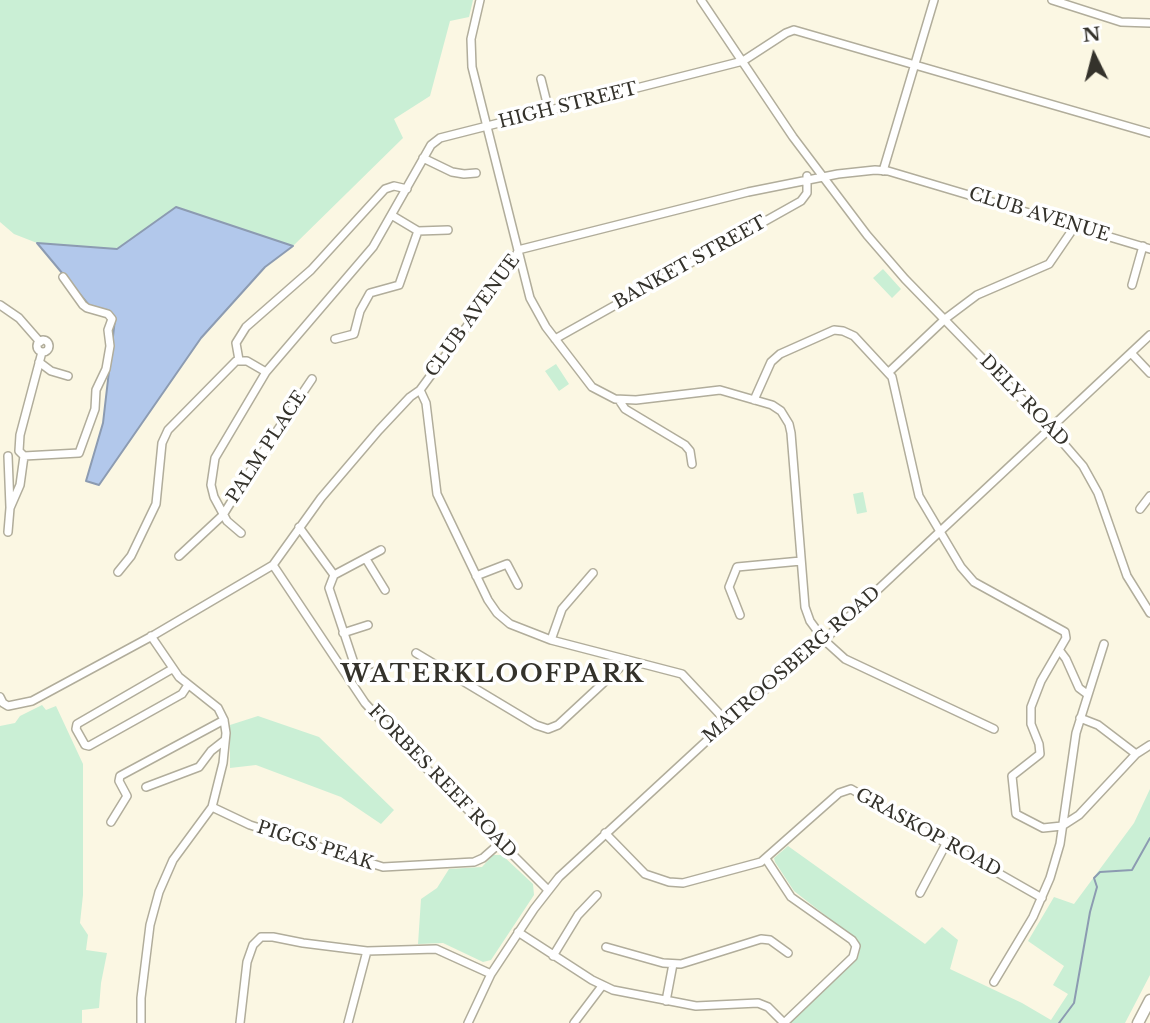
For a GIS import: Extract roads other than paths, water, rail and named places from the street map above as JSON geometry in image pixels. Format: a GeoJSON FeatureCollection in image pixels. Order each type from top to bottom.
{"type":"FeatureCollection","features":[{"type":"Feature","properties":{"kind":"highway"},"geometry":{"type":"LineString","coordinates":[[1138,1023],[1150,1000]]}},
{"type":"Feature","properties":{"kind":"street"},"geometry":{"type":"LineString","coordinates":[[480,0],[471,39],[471,57],[486,127],[532,305],[555,339],[592,387],[619,400],[713,390],[775,407],[789,424],[807,614],[824,640],[845,659],[994,729]]}},
{"type":"Feature","properties":{"kind":"street","name":"DELY ROAD"},"geometry":{"type":"LineString","coordinates":[[701,0],[787,124],[793,137],[825,174],[886,257],[1071,450],[1089,474],[1127,576],[1150,613]]}},
{"type":"Feature","properties":{"kind":"street"},"geometry":{"type":"LineString","coordinates":[[885,170],[934,0]]}},
{"type":"Feature","properties":{"kind":"street"},"geometry":{"type":"LineString","coordinates":[[1052,0],[1121,22],[1150,23]]}},
{"type":"Feature","properties":{"kind":"street","name":"HIGH STREET"},"geometry":{"type":"LineString","coordinates":[[241,533],[231,526],[217,506],[212,490],[215,458],[266,372],[373,247],[436,140],[743,61],[794,30],[1150,133]]}},
{"type":"Feature","properties":{"kind":"street"},"geometry":{"type":"LineString","coordinates":[[541,79],[549,111]]}},
{"type":"Feature","properties":{"kind":"street"},"geometry":{"type":"LineString","coordinates":[[423,159],[452,172],[476,173]]}},
{"type":"Feature","properties":{"kind":"street","name":"CLUB AVENUE"},"geometry":{"type":"LineString","coordinates":[[0,697],[8,706],[32,701],[273,565],[299,527],[379,430],[420,390],[512,265],[518,250],[748,192],[782,180],[807,178],[859,167],[885,170],[1146,248]]}},
{"type":"Feature","properties":{"kind":"street","name":"BANKET STREET"},"geometry":{"type":"LineString","coordinates":[[555,339],[796,204],[806,196],[807,178]]}},
{"type":"Feature","properties":{"kind":"street"},"geometry":{"type":"LineString","coordinates":[[239,360],[236,343],[246,327],[311,270],[385,189],[394,186],[407,189]]}},
{"type":"Feature","properties":{"kind":"street"},"geometry":{"type":"LineString","coordinates":[[393,216],[418,231],[449,230]]}},
{"type":"Feature","properties":{"kind":"street"},"geometry":{"type":"LineString","coordinates":[[889,372],[945,319],[977,295],[1049,264],[1075,226]]}},
{"type":"Feature","properties":{"kind":"street"},"geometry":{"type":"LineString","coordinates":[[335,339],[354,334],[360,311],[370,293],[399,285],[418,231]]}},
{"type":"Feature","properties":{"kind":"street"},"geometry":{"type":"LineString","coordinates":[[1132,285],[1146,248]]}},
{"type":"Feature","properties":{"kind":"street"},"geometry":{"type":"LineString","coordinates":[[512,265],[524,274]]}},
{"type":"Feature","properties":{"kind":"street"},"geometry":{"type":"LineString","coordinates":[[0,305],[19,318],[40,342],[38,348],[42,352],[20,435],[19,451],[24,456],[79,453],[95,409],[96,390],[106,369],[110,346],[108,330],[113,319],[108,314],[83,305],[63,276]]}},
{"type":"Feature","properties":{"kind":"street"},"geometry":{"type":"LineString","coordinates":[[754,400],[775,358],[788,349],[834,330],[854,336],[889,372],[897,392],[919,496],[961,567],[974,582],[1064,631],[1066,638],[1045,673],[1031,707],[1031,724],[1040,754],[1012,776],[1016,814],[1042,828],[1062,826],[1091,803],[1136,754],[1150,745]]}},
{"type":"Feature","properties":{"kind":"street","name":"MATROOSBERG ROAD"},"geometry":{"type":"LineString","coordinates":[[468,1023],[491,974],[547,890],[727,722],[824,640],[1150,335]]}},
{"type":"Feature","properties":{"kind":"street"},"geometry":{"type":"LineString","coordinates":[[1131,353],[1150,373]]}},
{"type":"Feature","properties":{"kind":"street"},"geometry":{"type":"LineString","coordinates":[[117,572],[131,556],[156,504],[165,434],[231,364],[239,360],[247,361],[266,372]]}},
{"type":"Feature","properties":{"kind":"street"},"geometry":{"type":"LineString","coordinates":[[39,362],[51,371],[68,376]]}},
{"type":"Feature","properties":{"kind":"street","name":"PALM PLACE"},"geometry":{"type":"LineString","coordinates":[[179,556],[223,515],[312,379]]}},
{"type":"Feature","properties":{"kind":"street"},"geometry":{"type":"LineString","coordinates":[[420,390],[426,407],[435,488],[488,600],[502,618],[521,629],[551,640],[682,674],[727,722]]}},
{"type":"Feature","properties":{"kind":"street"},"geometry":{"type":"LineString","coordinates":[[619,400],[625,409],[685,445],[690,451],[692,464]]}},
{"type":"Feature","properties":{"kind":"street"},"geometry":{"type":"LineString","coordinates":[[8,456],[8,532]]}},
{"type":"Feature","properties":{"kind":"street"},"geometry":{"type":"LineString","coordinates":[[10,508],[20,485],[24,456]]}},
{"type":"Feature","properties":{"kind":"street"},"geometry":{"type":"LineString","coordinates":[[1140,509],[1150,496]]}},
{"type":"Feature","properties":{"kind":"street"},"geometry":{"type":"LineString","coordinates":[[299,527],[334,575]]}},
{"type":"Feature","properties":{"kind":"street"},"geometry":{"type":"LineString","coordinates":[[379,670],[366,676],[356,669],[329,588],[334,575],[381,550]]}},
{"type":"Feature","properties":{"kind":"street"},"geometry":{"type":"LineString","coordinates":[[366,559],[385,590]]}},
{"type":"Feature","properties":{"kind":"street"},"geometry":{"type":"LineString","coordinates":[[740,615],[729,587],[737,567],[801,561]]}},
{"type":"Feature","properties":{"kind":"street"},"geometry":{"type":"LineString","coordinates":[[476,576],[506,564],[518,585]]}},
{"type":"Feature","properties":{"kind":"street","name":"FORBES REEF ROAD"},"geometry":{"type":"LineString","coordinates":[[273,565],[365,703],[547,890]]}},
{"type":"Feature","properties":{"kind":"street"},"geometry":{"type":"LineString","coordinates":[[551,640],[562,609],[593,573]]}},
{"type":"Feature","properties":{"kind":"street"},"geometry":{"type":"LineString","coordinates":[[343,633],[368,625]]}},
{"type":"Feature","properties":{"kind":"street"},"geometry":{"type":"LineString","coordinates":[[141,1023],[148,937],[159,892],[173,860],[212,807],[226,739],[224,720],[214,704],[172,669],[151,636]]}},
{"type":"Feature","properties":{"kind":"street"},"geometry":{"type":"LineString","coordinates":[[995,982],[1042,898],[1060,844],[1072,754],[1080,718],[1104,644]]}},
{"type":"Feature","properties":{"kind":"street"},"geometry":{"type":"LineString","coordinates":[[1060,651],[1074,680],[1087,694]]}},
{"type":"Feature","properties":{"kind":"street"},"geometry":{"type":"LineString","coordinates":[[416,653],[536,725],[548,729],[558,725],[628,660]]}},
{"type":"Feature","properties":{"kind":"street"},"geometry":{"type":"LineString","coordinates":[[172,669],[77,724],[76,729],[85,745],[89,746],[182,694],[188,685]]}},
{"type":"Feature","properties":{"kind":"street"},"geometry":{"type":"LineString","coordinates":[[1080,718],[1098,725],[1136,754]]}},
{"type":"Feature","properties":{"kind":"street"},"geometry":{"type":"LineString","coordinates":[[111,822],[127,796],[119,781],[120,776],[224,720]]}},
{"type":"Feature","properties":{"kind":"street"},"geometry":{"type":"LineString","coordinates":[[146,787],[200,766],[211,751],[226,739]]}},
{"type":"Feature","properties":{"kind":"street","name":"GRASKOP ROAD"},"geometry":{"type":"LineString","coordinates":[[605,834],[642,872],[677,884],[754,865],[766,859],[846,789],[855,791],[947,842],[1042,898]]}},
{"type":"Feature","properties":{"kind":"street","name":"PIGGS PEAK"},"geometry":{"type":"LineString","coordinates":[[212,807],[250,825],[383,867],[474,862],[500,843]]}},
{"type":"Feature","properties":{"kind":"street"},"geometry":{"type":"LineString","coordinates":[[920,893],[947,842]]}},
{"type":"Feature","properties":{"kind":"street"},"geometry":{"type":"LineString","coordinates":[[518,932],[602,986],[630,994],[705,1007],[758,1003],[768,1007],[784,1023],[853,957],[857,950],[852,940],[791,897],[766,859]]}},
{"type":"Feature","properties":{"kind":"street"},"geometry":{"type":"LineString","coordinates":[[554,956],[578,915],[597,895]]}},
{"type":"Feature","properties":{"kind":"street"},"geometry":{"type":"LineString","coordinates":[[240,1023],[247,962],[253,945],[261,937],[368,951],[436,948],[491,974]]}},
{"type":"Feature","properties":{"kind":"street"},"geometry":{"type":"LineString","coordinates":[[606,947],[673,964],[681,964],[761,939],[770,940],[788,953]]}},
{"type":"Feature","properties":{"kind":"street"},"geometry":{"type":"LineString","coordinates":[[348,1023],[368,951]]}},
{"type":"Feature","properties":{"kind":"street"},"geometry":{"type":"LineString","coordinates":[[666,1001],[673,964]]}},
{"type":"Feature","properties":{"kind":"street"},"geometry":{"type":"LineString","coordinates":[[574,1023],[602,986]]}},
{"type":"Feature","properties":{"kind":"water"},"geometry":{"type":"Polygon","coordinates":[[[176,207],[293,246],[265,267],[201,338],[99,485],[86,481],[103,423],[115,319],[88,304],[37,243],[117,249],[176,207]]]}},
{"type":"Feature","properties":{"kind":"waterway"},"geometry":{"type":"LineString","coordinates":[[1059,1023],[1074,1003],[1097,887],[1094,878],[1100,872],[1132,870],[1150,838]]}},
{"type":"Feature","properties":{"kind":"district","name":"WATERKLOOFPARK"},"geometry":{"type":"Point","coordinates":[493,675]}}]}
